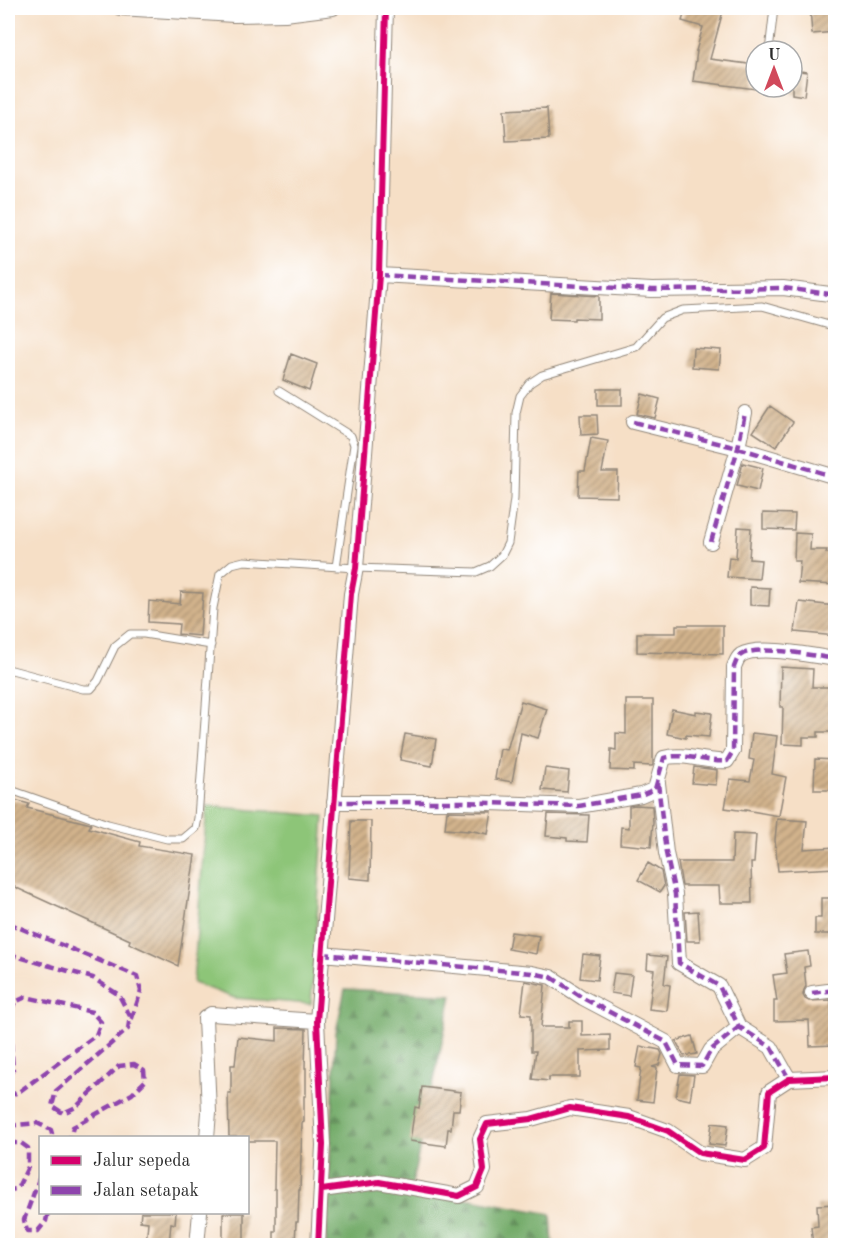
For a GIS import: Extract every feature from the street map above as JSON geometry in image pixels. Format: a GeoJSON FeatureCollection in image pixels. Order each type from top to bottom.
{"type":"FeatureCollection","features":[{"type":"Feature","properties":{"kind":"street"},"geometry":{"type":"LineString","coordinates":[[120,8],[244,15],[285,14],[333,8]]}},
{"type":"Feature","properties":{"kind":"street"},"geometry":{"type":"LineString","coordinates":[[318,1245],[323,1145],[317,1021],[351,594],[356,568],[380,275],[386,8]]}},
{"type":"Feature","properties":{"kind":"street"},"geometry":{"type":"LineString","coordinates":[[380,275],[652,290],[783,288],[830,294],[836,297]]}},
{"type":"Feature","properties":{"kind":"street"},"geometry":{"type":"LineString","coordinates":[[711,542],[738,448],[745,413]]}},
{"type":"Feature","properties":{"kind":"street"},"geometry":{"type":"LineString","coordinates":[[633,422],[738,448],[836,477]]}},
{"type":"Feature","properties":{"kind":"street"},"geometry":{"type":"LineString","coordinates":[[334,802],[461,801],[579,806],[641,795],[655,789],[664,758],[672,756],[717,762],[727,761],[733,751],[734,667],[739,657],[749,651],[762,649],[836,659]]}},
{"type":"Feature","properties":{"kind":"street"},"geometry":{"type":"LineString","coordinates":[[658,783],[666,853],[675,894],[680,963],[719,986],[739,1027],[771,1047],[789,1079]]}},
{"type":"Feature","properties":{"kind":"street"},"geometry":{"type":"LineString","coordinates":[[322,954],[532,973],[551,977],[583,998],[666,1042],[678,1065],[702,1066],[711,1050],[739,1027]]}},
{"type":"Feature","properties":{"kind":"street"},"geometry":{"type":"LineString","coordinates":[[812,993],[836,990]]}},
{"type":"Feature","properties":{"kind":"street"},"geometry":{"type":"LineString","coordinates":[[207,1136],[209,1112],[205,1018],[212,1014],[317,1021]]}},
{"type":"Feature","properties":{"kind":"street"},"geometry":{"type":"LineString","coordinates":[[322,1190],[379,1182],[459,1196],[477,1187],[484,1170],[480,1139],[487,1124],[531,1119],[570,1108],[629,1117],[668,1131],[700,1153],[745,1160],[764,1148],[769,1092],[789,1079],[836,1077]]}},
{"type":"Feature","properties":{"kind":"street"},"geometry":{"type":"LineString","coordinates":[[197,1245],[200,1214]]}},
{"type":"Feature","properties":{"kind":"lane"},"geometry":{"type":"LineString","coordinates":[[770,39],[774,8]]}},
{"type":"Feature","properties":{"kind":"lane"},"geometry":{"type":"LineString","coordinates":[[8,789],[108,824],[167,839],[183,839],[196,828],[198,818],[213,608],[220,574],[232,564],[244,561],[476,572],[490,566],[502,555],[508,543],[514,499],[516,413],[520,396],[530,383],[542,375],[636,346],[663,318],[683,310],[762,306],[836,327]]}},
{"type":"Feature","properties":{"kind":"lane"},"geometry":{"type":"LineString","coordinates":[[279,391],[351,436],[354,446],[336,567]]}},
{"type":"Feature","properties":{"kind":"lane"},"geometry":{"type":"LineString","coordinates":[[8,669],[83,689],[91,689],[98,681],[116,646],[130,634],[144,634],[211,645]]}},
{"type":"Feature","properties":{"kind":"green space"},"geometry":{"type":"Polygon","coordinates":[[[207,806],[324,816],[311,1004],[235,998],[193,983],[207,806]]]}},
{"type":"Feature","properties":{"kind":"green space"},"geometry":{"type":"Polygon","coordinates":[[[345,989],[452,995],[411,1188],[551,1214],[553,1245],[326,1246],[336,1032],[345,989]]]}},
{"type":"Feature","properties":{"kind":"building"},"geometry":{"type":"Polygon","coordinates":[[[686,8],[710,8],[723,11],[710,59],[744,63],[744,87],[693,81],[696,51],[703,27],[682,21],[686,8]]]}},
{"type":"Feature","properties":{"kind":"building"},"geometry":{"type":"Polygon","coordinates":[[[810,8],[836,8],[836,32],[812,34],[810,8]]]}},
{"type":"Feature","properties":{"kind":"building"},"geometry":{"type":"Polygon","coordinates":[[[804,72],[807,72],[804,96],[804,72]]]}},
{"type":"Feature","properties":{"kind":"building"},"geometry":{"type":"Polygon","coordinates":[[[547,108],[549,139],[506,141],[504,110],[547,108]]]}},
{"type":"Feature","properties":{"kind":"building"},"geometry":{"type":"Polygon","coordinates":[[[551,293],[599,296],[599,319],[549,319],[551,293]]]}},
{"type":"Feature","properties":{"kind":"building"},"geometry":{"type":"Polygon","coordinates":[[[693,348],[721,350],[719,369],[692,367],[693,348]]]}},
{"type":"Feature","properties":{"kind":"building"},"geometry":{"type":"Polygon","coordinates":[[[291,354],[317,364],[309,391],[283,380],[291,354]]]}},
{"type":"Feature","properties":{"kind":"building"},"geometry":{"type":"Polygon","coordinates":[[[598,389],[622,389],[622,405],[598,405],[598,389]]]}},
{"type":"Feature","properties":{"kind":"building"},"geometry":{"type":"Polygon","coordinates":[[[642,394],[660,399],[655,418],[637,414],[642,394]]]}},
{"type":"Feature","properties":{"kind":"building"},"geometry":{"type":"Polygon","coordinates":[[[770,406],[793,422],[776,447],[753,432],[770,406]]]}},
{"type":"Feature","properties":{"kind":"building"},"geometry":{"type":"Polygon","coordinates":[[[580,415],[597,415],[598,434],[581,435],[580,415]]]}},
{"type":"Feature","properties":{"kind":"building"},"geometry":{"type":"Polygon","coordinates":[[[591,438],[608,441],[602,472],[618,472],[617,497],[578,496],[579,471],[585,471],[591,438]]]}},
{"type":"Feature","properties":{"kind":"building"},"geometry":{"type":"Polygon","coordinates":[[[743,463],[763,468],[758,491],[737,486],[743,463]]]}},
{"type":"Feature","properties":{"kind":"building"},"geometry":{"type":"Polygon","coordinates":[[[763,513],[795,514],[794,530],[763,529],[763,513]]]}},
{"type":"Feature","properties":{"kind":"building"},"geometry":{"type":"Polygon","coordinates":[[[738,527],[751,528],[749,559],[761,560],[759,579],[727,577],[729,557],[736,558],[738,527]]]}},
{"type":"Feature","properties":{"kind":"building"},"geometry":{"type":"Polygon","coordinates":[[[795,533],[811,534],[810,550],[827,550],[826,553],[836,553],[836,585],[798,583],[800,561],[794,561],[795,533]]]}},
{"type":"Feature","properties":{"kind":"building"},"geometry":{"type":"Polygon","coordinates":[[[750,587],[770,588],[769,606],[750,605],[750,587]]]}},
{"type":"Feature","properties":{"kind":"building"},"geometry":{"type":"Polygon","coordinates":[[[181,592],[203,593],[200,636],[178,634],[179,624],[148,622],[149,601],[180,604],[181,592]]]}},
{"type":"Feature","properties":{"kind":"building"},"geometry":{"type":"Polygon","coordinates":[[[799,602],[836,606],[836,636],[795,632],[799,602]]]}},
{"type":"Feature","properties":{"kind":"building"},"geometry":{"type":"Polygon","coordinates":[[[676,625],[723,625],[723,654],[637,652],[637,633],[676,633],[676,625]]]}},
{"type":"Feature","properties":{"kind":"building"},"geometry":{"type":"Polygon","coordinates":[[[781,667],[813,669],[812,687],[836,687],[836,732],[818,732],[818,737],[803,737],[803,745],[782,744],[781,667]]]}},
{"type":"Feature","properties":{"kind":"building"},"geometry":{"type":"Polygon","coordinates":[[[626,700],[653,700],[653,765],[634,765],[634,771],[610,770],[611,749],[616,750],[616,733],[626,734],[626,700]]]}},
{"type":"Feature","properties":{"kind":"building"},"geometry":{"type":"Polygon","coordinates":[[[521,701],[547,709],[538,738],[521,733],[512,782],[495,779],[500,749],[507,750],[521,701]]]}},
{"type":"Feature","properties":{"kind":"building"},"geometry":{"type":"Polygon","coordinates":[[[672,709],[696,714],[696,711],[712,713],[709,737],[686,735],[686,738],[667,734],[672,709]]]}},
{"type":"Feature","properties":{"kind":"building"},"geometry":{"type":"Polygon","coordinates":[[[752,733],[777,736],[772,774],[786,777],[779,816],[725,808],[730,779],[750,781],[754,760],[749,759],[752,733]]]}},
{"type":"Feature","properties":{"kind":"building"},"geometry":{"type":"Polygon","coordinates":[[[405,734],[436,739],[432,766],[400,760],[405,734]]]}},
{"type":"Feature","properties":{"kind":"building"},"geometry":{"type":"Polygon","coordinates":[[[815,759],[836,760],[836,790],[814,790],[815,759]]]}},
{"type":"Feature","properties":{"kind":"building"},"geometry":{"type":"Polygon","coordinates":[[[694,767],[717,770],[716,785],[692,783],[694,767]]]}},
{"type":"Feature","properties":{"kind":"building"},"geometry":{"type":"Polygon","coordinates":[[[545,768],[569,771],[567,792],[542,790],[545,768]]]}},
{"type":"Feature","properties":{"kind":"building"},"geometry":{"type":"Polygon","coordinates":[[[8,798],[29,804],[27,808],[91,824],[89,828],[140,842],[139,846],[195,855],[178,966],[129,943],[130,940],[8,884],[8,798]]]}},
{"type":"Feature","properties":{"kind":"building"},"geometry":{"type":"Polygon","coordinates":[[[629,806],[652,806],[651,847],[620,844],[621,827],[629,828],[629,806]]]}},
{"type":"Feature","properties":{"kind":"building"},"geometry":{"type":"Polygon","coordinates":[[[447,811],[492,812],[488,834],[445,829],[447,811]]]}},
{"type":"Feature","properties":{"kind":"building"},"geometry":{"type":"Polygon","coordinates":[[[548,814],[589,815],[587,842],[567,841],[567,838],[546,836],[548,814]]]}},
{"type":"Feature","properties":{"kind":"building"},"geometry":{"type":"Polygon","coordinates":[[[777,819],[807,821],[804,849],[836,847],[836,868],[778,871],[775,840],[777,819]]]}},
{"type":"Feature","properties":{"kind":"building"},"geometry":{"type":"Polygon","coordinates":[[[351,821],[371,821],[370,880],[349,878],[351,821]]]}},
{"type":"Feature","properties":{"kind":"building"},"geometry":{"type":"Polygon","coordinates":[[[733,834],[756,835],[754,863],[751,863],[752,903],[720,903],[719,886],[682,886],[678,862],[732,862],[733,834]]]}},
{"type":"Feature","properties":{"kind":"building"},"geometry":{"type":"Polygon","coordinates":[[[648,863],[661,871],[664,886],[660,892],[638,880],[648,863]]]}},
{"type":"Feature","properties":{"kind":"building"},"geometry":{"type":"Polygon","coordinates":[[[821,898],[836,898],[836,934],[815,934],[815,918],[821,918],[821,898]]]}},
{"type":"Feature","properties":{"kind":"building"},"geometry":{"type":"Polygon","coordinates":[[[698,911],[700,941],[687,941],[685,912],[698,911]]]}},
{"type":"Feature","properties":{"kind":"building"},"geometry":{"type":"Polygon","coordinates":[[[511,932],[539,936],[536,954],[508,949],[511,932]]]}},
{"type":"Feature","properties":{"kind":"building"},"geometry":{"type":"Polygon","coordinates":[[[808,951],[810,966],[804,967],[806,986],[803,995],[809,1001],[831,1000],[835,1045],[810,1046],[809,1020],[774,1021],[774,1001],[777,1001],[773,975],[787,973],[784,954],[808,951]]]}},
{"type":"Feature","properties":{"kind":"building"},"geometry":{"type":"Polygon","coordinates":[[[583,954],[600,956],[597,980],[580,978],[583,954]]]}},
{"type":"Feature","properties":{"kind":"building"},"geometry":{"type":"Polygon","coordinates":[[[648,955],[667,957],[664,984],[670,985],[667,1011],[649,1009],[654,970],[647,969],[648,955]]]}},
{"type":"Feature","properties":{"kind":"building"},"geometry":{"type":"Polygon","coordinates":[[[614,973],[632,975],[629,996],[611,993],[614,973]]]}},
{"type":"Feature","properties":{"kind":"building"},"geometry":{"type":"Polygon","coordinates":[[[525,981],[545,985],[541,1027],[569,1027],[569,1021],[582,1021],[582,1036],[610,1035],[610,1050],[580,1051],[580,1077],[549,1077],[549,1081],[532,1079],[536,1051],[531,1051],[531,1015],[521,1014],[525,981]]]}},
{"type":"Feature","properties":{"kind":"building"},"geometry":{"type":"Polygon","coordinates":[[[277,1028],[306,1029],[306,1096],[304,1096],[304,1122],[302,1123],[300,1190],[295,1245],[274,1245],[274,1232],[276,1232],[275,1141],[249,1141],[249,1136],[229,1136],[228,1093],[231,1093],[231,1065],[235,1065],[238,1037],[277,1041],[277,1028]]]}},
{"type":"Feature","properties":{"kind":"building"},"geometry":{"type":"Polygon","coordinates":[[[692,1036],[697,1054],[684,1056],[676,1041],[692,1036]]]}},
{"type":"Feature","properties":{"kind":"building"},"geometry":{"type":"Polygon","coordinates":[[[640,1046],[660,1050],[662,1054],[659,1065],[652,1067],[657,1068],[653,1102],[637,1100],[641,1068],[636,1067],[640,1046]]]}},
{"type":"Feature","properties":{"kind":"building"},"geometry":{"type":"Polygon","coordinates":[[[680,1074],[694,1075],[690,1100],[676,1097],[680,1074]]]}},
{"type":"Feature","properties":{"kind":"building"},"geometry":{"type":"Polygon","coordinates":[[[422,1087],[461,1092],[459,1110],[453,1110],[446,1146],[410,1141],[415,1107],[419,1108],[422,1087]]]}},
{"type":"Feature","properties":{"kind":"building"},"geometry":{"type":"Polygon","coordinates":[[[712,1123],[728,1125],[725,1146],[709,1144],[712,1123]]]}},
{"type":"Feature","properties":{"kind":"building"},"geometry":{"type":"Polygon","coordinates":[[[836,1204],[836,1245],[813,1245],[811,1227],[818,1226],[817,1205],[836,1204]]]}},
{"type":"Feature","properties":{"kind":"building"},"geometry":{"type":"Polygon","coordinates":[[[141,1214],[176,1214],[175,1224],[171,1223],[169,1245],[146,1245],[148,1222],[140,1221],[141,1214]]]}},
{"type":"Feature","properties":{"kind":"building"},"geometry":{"type":"Polygon","coordinates":[[[223,1214],[244,1214],[244,1245],[223,1245],[223,1214]]]}},
{"type":"Feature","properties":{"kind":"marked path"},"geometry":{"type":"LineString","coordinates":[[379,275],[652,290],[783,288],[830,294],[836,297]]}},
{"type":"Feature","properties":{"kind":"marked path"},"geometry":{"type":"LineString","coordinates":[[711,542],[738,448],[745,413]]}},
{"type":"Feature","properties":{"kind":"marked path"},"geometry":{"type":"LineString","coordinates":[[633,422],[738,448],[836,477]]}},
{"type":"Feature","properties":{"kind":"marked path"},"geometry":{"type":"LineString","coordinates":[[334,802],[461,802],[579,806],[641,795],[655,789],[664,758],[679,756],[727,761],[733,751],[734,667],[741,655],[749,652],[773,651],[836,659]]}},
{"type":"Feature","properties":{"kind":"marked path"},"geometry":{"type":"LineString","coordinates":[[658,783],[666,853],[675,894],[679,963],[719,986],[739,1027],[771,1047],[789,1079]]}},
{"type":"Feature","properties":{"kind":"marked path"},"geometry":{"type":"LineString","coordinates":[[8,923],[137,976],[141,991],[130,1024]]}},
{"type":"Feature","properties":{"kind":"marked path"},"geometry":{"type":"LineString","coordinates":[[8,954],[93,978],[119,995],[130,1016],[128,1029],[56,1091],[52,1106],[63,1113],[76,1107],[119,1066],[134,1064],[144,1070],[145,1081],[132,1094],[73,1127],[71,1136]]}},
{"type":"Feature","properties":{"kind":"marked path"},"geometry":{"type":"LineString","coordinates":[[322,954],[532,973],[551,977],[583,998],[666,1042],[678,1065],[702,1066],[711,1050],[739,1027]]}},
{"type":"Feature","properties":{"kind":"marked path"},"geometry":{"type":"LineString","coordinates":[[812,993],[836,990]]}},
{"type":"Feature","properties":{"kind":"marked path"},"geometry":{"type":"LineString","coordinates":[[8,1076],[13,1070],[9,1015],[15,1002],[26,997],[92,1012],[101,1022],[96,1035],[20,1091],[8,1097]]}},
{"type":"Feature","properties":{"kind":"marked path"},"geometry":{"type":"LineString","coordinates":[[8,1126],[37,1123],[51,1130],[52,1136]]}},
{"type":"Feature","properties":{"kind":"marked path"},"geometry":{"type":"LineString","coordinates":[[8,1143],[21,1143],[28,1148],[28,1167],[17,1189],[8,1190]]}},
{"type":"Feature","properties":{"kind":"marked path"},"geometry":{"type":"LineString","coordinates":[[39,1179],[24,1220],[27,1231],[38,1231],[46,1221],[48,1214]]}},
{"type":"Feature","properties":{"kind":"cycle path"},"geometry":{"type":"LineString","coordinates":[[318,1246],[323,1145],[317,1021],[379,275],[386,8]]}},
{"type":"Feature","properties":{"kind":"cycle path"},"geometry":{"type":"LineString","coordinates":[[322,1190],[379,1182],[459,1196],[477,1187],[484,1170],[480,1139],[487,1124],[531,1119],[570,1108],[629,1117],[668,1131],[700,1153],[745,1160],[764,1148],[769,1092],[789,1079],[836,1077]]}}]}
